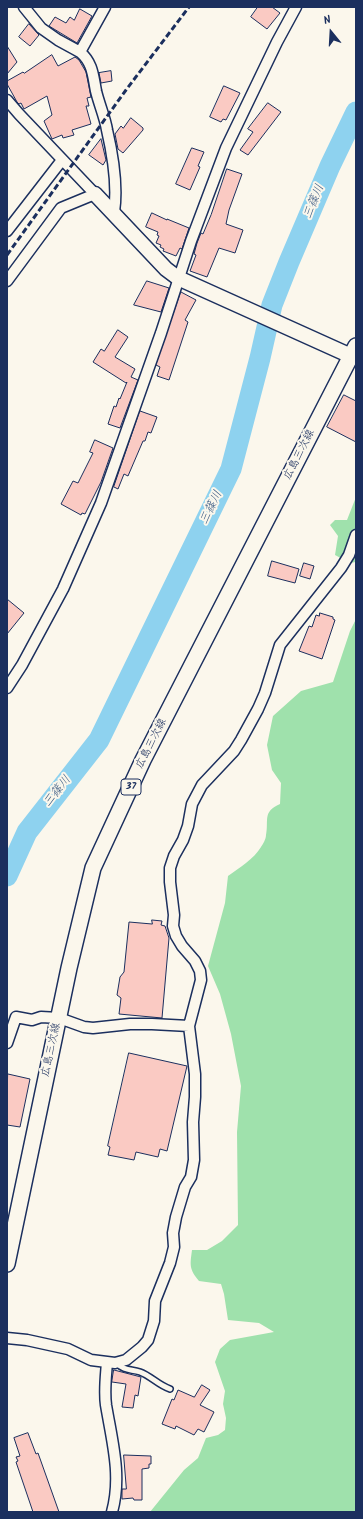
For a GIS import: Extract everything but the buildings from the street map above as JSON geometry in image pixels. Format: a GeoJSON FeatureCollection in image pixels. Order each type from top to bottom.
{"type":"FeatureCollection","features":[{"type":"Feature","properties":{"kind":"main road","name":"広島三次線"},"geometry":{"type":"LineString","coordinates":[[7,1264],[59,1018],[93,868],[143,760],[353,351]]}},
{"type":"Feature","properties":{"kind":"street"},"geometry":{"type":"LineString","coordinates":[[24,7],[41,28],[86,57],[92,69],[96,91],[107,128],[116,199],[114,212]]}},
{"type":"Feature","properties":{"kind":"street"},"geometry":{"type":"LineString","coordinates":[[80,52],[105,7]]}},
{"type":"Feature","properties":{"kind":"street"},"geometry":{"type":"LineString","coordinates":[[7,688],[22,665],[63,589],[101,503],[161,333],[178,278],[226,148],[277,42],[296,7]]}},
{"type":"Feature","properties":{"kind":"street"},"geometry":{"type":"LineString","coordinates":[[7,100],[62,160],[114,212],[166,268],[178,278],[332,346],[353,351]]}},
{"type":"Feature","properties":{"kind":"street"},"geometry":{"type":"LineString","coordinates":[[7,231],[62,160]]}},
{"type":"Feature","properties":{"kind":"street"},"geometry":{"type":"LineString","coordinates":[[7,281],[61,208],[95,194]]}},
{"type":"Feature","properties":{"kind":"street"},"geometry":{"type":"LineString","coordinates":[[7,1338],[27,1340],[68,1349],[91,1360],[112,1363],[126,1360],[142,1348],[148,1340],[154,1320],[155,1301],[170,1263],[174,1247],[173,1233],[176,1217],[185,1187],[191,1177],[194,1160],[193,1122],[195,1074],[189,1026],[201,980],[200,971],[195,961],[179,941],[173,926],[174,915],[170,868],[188,826],[192,804],[202,785],[234,751],[258,709],[270,681],[280,645],[341,568],[349,555],[356,535]]}},
{"type":"Feature","properties":{"kind":"street"},"geometry":{"type":"LineString","coordinates":[[7,1043],[16,1017],[32,1020],[41,1018],[59,1018],[84,1027],[93,1028],[145,1024],[189,1026]]}},
{"type":"Feature","properties":{"kind":"street"},"geometry":{"type":"LineString","coordinates":[[112,1363],[105,1383],[106,1404],[116,1461],[115,1503],[112,1512]]}},
{"type":"Feature","properties":{"kind":"lane"},"geometry":{"type":"LineString","coordinates":[[112,1363],[123,1368],[141,1372],[161,1386],[170,1389]]}},
{"type":"Feature","properties":{"kind":"green space"},"geometry":{"type":"Polygon","coordinates":[[[356,497],[356,562],[350,563],[335,555],[338,536],[330,525],[335,520],[347,520],[356,497]]]}},
{"type":"Feature","properties":{"kind":"green space"},"geometry":{"type":"Polygon","coordinates":[[[356,619],[356,1512],[150,1512],[184,1470],[198,1458],[206,1438],[218,1435],[225,1430],[226,1418],[223,1404],[225,1391],[215,1362],[220,1349],[230,1340],[274,1332],[259,1323],[228,1320],[221,1284],[199,1281],[193,1273],[191,1267],[192,1250],[207,1250],[222,1241],[238,1225],[237,1132],[241,1086],[231,1034],[220,994],[208,966],[225,903],[228,876],[246,863],[258,851],[266,838],[268,813],[280,804],[281,783],[272,770],[267,745],[273,716],[301,691],[333,682],[350,631],[356,619]]]}},
{"type":"Feature","properties":{"kind":"waterway","name":"三篠川"},"geometry":{"type":"LineString","coordinates":[[7,876],[27,832],[99,740],[231,469],[260,358],[272,305],[330,166],[356,112]]}},
{"type":"Feature","properties":{"kind":"railway"},"geometry":{"type":"LineString","coordinates":[[7,255],[126,90],[189,7]]}}]}
